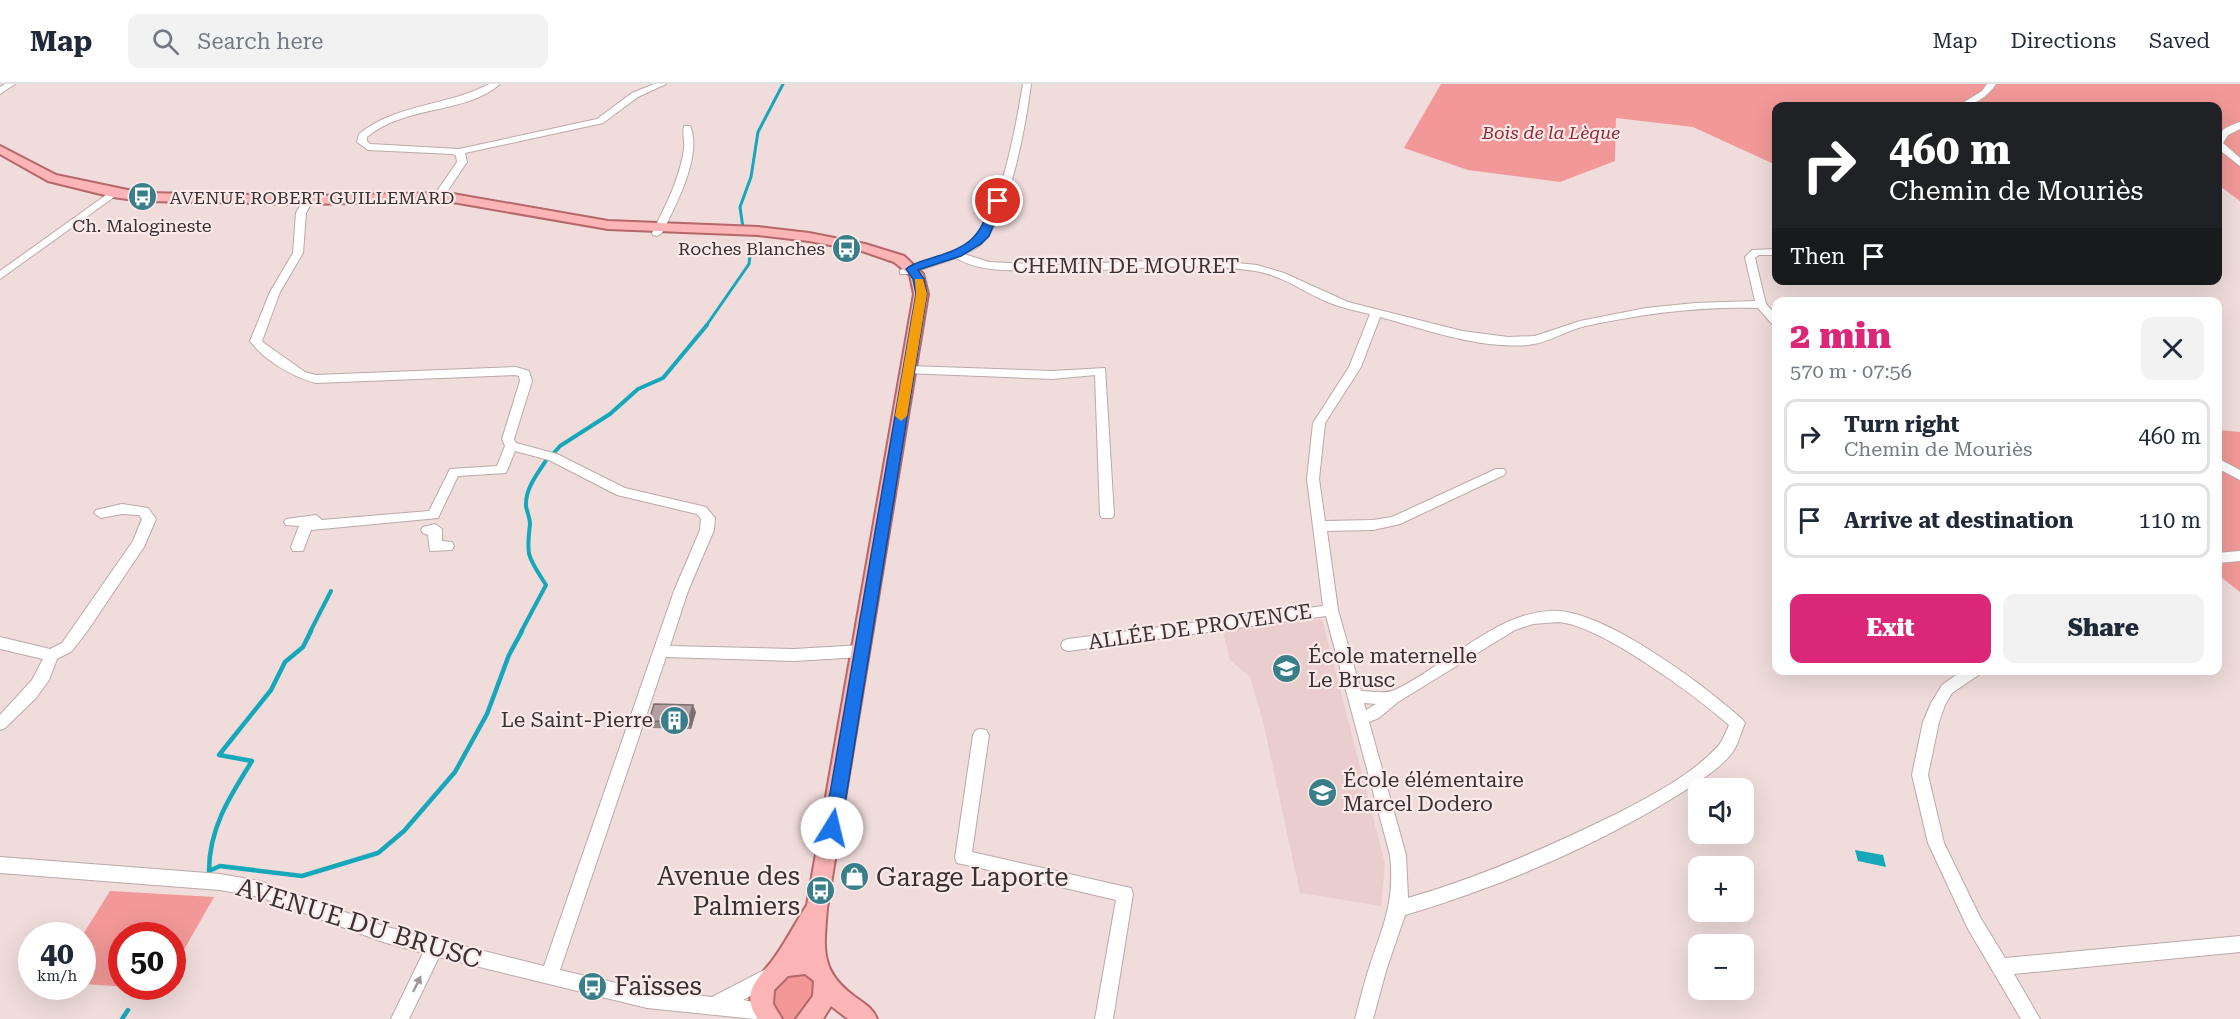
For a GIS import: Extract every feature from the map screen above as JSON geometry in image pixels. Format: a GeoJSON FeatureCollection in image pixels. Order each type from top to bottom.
{"type":"FeatureCollection","features":[{"type":"Feature","properties":{"kind":"main road","name":"AVENUE ROBERT GUILLEMARD"},"geometry":{"type":"LineString","coordinates":[[0,149],[52,178],[110,195]]}},
{"type":"Feature","properties":{"kind":"main road","name":"AVENUE ROBERT GUILLEMARD"},"geometry":{"type":"LineString","coordinates":[[0,156],[45,181],[151,201],[306,202],[437,198],[612,230],[756,236],[807,242],[885,259],[908,270]]}},
{"type":"Feature","properties":{"kind":"main road"},"geometry":{"type":"LineString","coordinates":[[810,1019],[818,1010],[826,989],[824,978],[817,968],[814,946],[817,908],[919,309],[908,270]]}},
{"type":"Feature","properties":{"kind":"main road"},"geometry":{"type":"LineString","coordinates":[[767,1015],[761,995],[817,908]]}},
{"type":"Feature","properties":{"kind":"main road"},"geometry":{"type":"LineString","coordinates":[[774,972],[800,962],[817,968]]}},
{"type":"Feature","properties":{"kind":"main road"},"geometry":{"type":"LineString","coordinates":[[826,989],[866,1019]]}},
{"type":"Feature","properties":{"kind":"street"},"geometry":{"type":"LineString","coordinates":[[0,91],[11,84]]}},
{"type":"Feature","properties":{"kind":"street"},"geometry":{"type":"LineString","coordinates":[[496,84],[452,104],[380,122],[362,136],[362,142],[368,147],[444,150],[458,153],[469,148],[600,121],[635,95],[662,84]]}},
{"type":"Feature","properties":{"kind":"street"},"geometry":{"type":"LineString","coordinates":[[908,270],[957,254],[984,236],[992,221],[1013,152],[1028,84]]}},
{"type":"Feature","properties":{"kind":"street"},"geometry":{"type":"LineString","coordinates":[[1969,102],[1985,93],[1992,84]]}},
{"type":"Feature","properties":{"kind":"street"},"geometry":{"type":"LineString","coordinates":[[2222,137],[2224,133],[2240,125]]}},
{"type":"Feature","properties":{"kind":"street"},"geometry":{"type":"LineString","coordinates":[[658,231],[679,182],[690,145],[691,136],[687,128]]}},
{"type":"Feature","properties":{"kind":"street"},"geometry":{"type":"LineString","coordinates":[[2222,147],[2240,163]]}},
{"type":"Feature","properties":{"kind":"street"},"geometry":{"type":"LineString","coordinates":[[437,198],[462,162],[458,153]]}},
{"type":"Feature","properties":{"kind":"street"},"geometry":{"type":"LineString","coordinates":[[0,276],[110,195]]}},
{"type":"Feature","properties":{"kind":"street"},"geometry":{"type":"LineString","coordinates":[[306,202],[301,213],[298,253],[275,292],[256,341],[260,346],[302,375],[316,379],[516,371],[525,374],[526,381],[508,439],[511,446],[502,470],[454,472],[433,515],[428,533],[435,529],[435,547],[447,546]]}},
{"type":"Feature","properties":{"kind":"street"},"geometry":{"type":"LineString","coordinates":[[1772,252],[1756,252],[1750,257],[1762,298],[1761,304],[1772,317]]}},
{"type":"Feature","properties":{"kind":"street","name":"CHEMIN DE MOURET"},"geometry":{"type":"LineString","coordinates":[[957,254],[981,264],[1030,268],[1182,264],[1255,267],[1286,276],[1329,300],[1456,332],[1515,342],[1541,339],[1567,328],[1598,320],[1656,310],[1761,304]]}},
{"type":"Feature","properties":{"kind":"street"},"geometry":{"type":"LineString","coordinates":[[1364,1019],[1379,964],[1400,908],[1401,879],[1398,855],[1331,610],[1313,479],[1318,423],[1355,367],[1376,312]]}},
{"type":"Feature","properties":{"kind":"street"},"geometry":{"type":"LineString","coordinates":[[909,370],[1052,375],[1101,371],[1107,515]]}},
{"type":"Feature","properties":{"kind":"street"},"geometry":{"type":"LineString","coordinates":[[511,446],[553,457],[622,492],[702,510],[708,518],[707,530],[690,566],[549,976]]}},
{"type":"Feature","properties":{"kind":"street"},"geometry":{"type":"LineString","coordinates":[[2222,465],[2240,476]]}},
{"type":"Feature","properties":{"kind":"street"},"geometry":{"type":"LineString","coordinates":[[1319,526],[1373,525],[1395,521],[1500,471]]}},
{"type":"Feature","properties":{"kind":"street"},"geometry":{"type":"LineString","coordinates":[[51,656],[67,647],[81,629],[139,543],[149,519],[144,511],[122,509],[101,513]]}},
{"type":"Feature","properties":{"kind":"street"},"geometry":{"type":"LineString","coordinates":[[298,547],[306,526],[433,515]]}},
{"type":"Feature","properties":{"kind":"street"},"geometry":{"type":"LineString","coordinates":[[291,522],[365,516],[370,520]]}},
{"type":"Feature","properties":{"kind":"street"},"geometry":{"type":"LineString","coordinates":[[2222,558],[2240,556]]}},
{"type":"Feature","properties":{"kind":"street","name":"ALLÉE DE PROVENCE"},"geometry":{"type":"LineString","coordinates":[[1068,645],[1331,610]]}},
{"type":"Feature","properties":{"kind":"street"},"geometry":{"type":"LineString","coordinates":[[1359,717],[1374,714],[1393,698],[1510,626],[1528,619],[1562,616],[1576,618],[1596,627],[1658,666],[1737,723],[1738,730],[1718,757],[1701,771],[1628,816],[1539,858],[1450,892],[1400,908]]}},
{"type":"Feature","properties":{"kind":"street"},"geometry":{"type":"LineString","coordinates":[[0,643],[40,651],[51,656]]}},
{"type":"Feature","properties":{"kind":"street"},"geometry":{"type":"LineString","coordinates":[[660,651],[794,655],[862,651]]}},
{"type":"Feature","properties":{"kind":"street"},"geometry":{"type":"LineString","coordinates":[[0,724],[37,686],[49,668],[51,656]]}},
{"type":"Feature","properties":{"kind":"street"},"geometry":{"type":"LineString","coordinates":[[1968,675],[1947,689],[1938,703],[1931,722],[1920,775],[1936,843],[1974,923],[2031,1019]]}},
{"type":"Feature","properties":{"kind":"street"},"geometry":{"type":"LineString","coordinates":[[1354,697],[1393,698]]}},
{"type":"Feature","properties":{"kind":"street"},"geometry":{"type":"LineString","coordinates":[[981,735],[963,858],[1125,894],[1104,1019]]}},
{"type":"Feature","properties":{"kind":"street","name":"AVENUE DU BRUSC"},"geometry":{"type":"LineString","coordinates":[[0,865],[220,882],[260,889],[383,934],[434,949],[647,999],[679,1004],[715,1005],[767,1015]]}},
{"type":"Feature","properties":{"kind":"street"},"geometry":{"type":"LineString","coordinates":[[2000,967],[2240,944]]}},
{"type":"Feature","properties":{"kind":"street"},"geometry":{"type":"LineString","coordinates":[[399,1019],[434,949]]}},
{"type":"Feature","properties":{"kind":"street","name":"AVENUE DU BRUSC"},"geometry":{"type":"LineString","coordinates":[[715,1005],[774,972]]}},
{"type":"Feature","properties":{"kind":"shaded area","name":"École élémentaire Marcel Dodero"},"geometry":{"type":"Polygon","coordinates":[[[1322,619],[1385,864],[1381,906],[1300,893],[1263,721],[1250,677],[1230,660],[1223,631],[1322,619]]]}},
{"type":"Feature","properties":{"kind":"green space","name":"Bois de la Lèque"},"geometry":{"type":"Polygon","coordinates":[[[1441,84],[2240,84],[2240,201],[2222,188],[2222,102],[1772,102],[1772,163],[1693,127],[1616,118],[1615,161],[1560,182],[1468,170],[1404,148],[1441,84]]]}},
{"type":"Feature","properties":{"kind":"green space"},"geometry":{"type":"Polygon","coordinates":[[[2222,430],[2240,432],[2240,592],[2222,578],[2222,430]]]}},
{"type":"Feature","properties":{"kind":"green space"},"geometry":{"type":"Polygon","coordinates":[[[110,891],[214,897],[186,946],[186,922],[108,922],[108,985],[96,985],[96,922],[91,922],[110,891]]]}},
{"type":"Feature","properties":{"kind":"green space"},"geometry":{"type":"Polygon","coordinates":[[[821,972],[807,1019],[771,1019],[768,977],[821,972]]]}},
{"type":"Feature","properties":{"kind":"water"},"geometry":{"type":"Polygon","coordinates":[[[1855,850],[1883,855],[1886,867],[1858,861],[1855,850]]]}},
{"type":"Feature","properties":{"kind":"building"},"geometry":{"type":"Polygon","coordinates":[[[654,704],[693,705],[688,722],[649,721],[654,704]]]}},
{"type":"Feature","properties":{"kind":"waterway"},"geometry":{"type":"LineString","coordinates":[[743,228],[740,207],[751,177],[758,132],[783,84]]}},
{"type":"Feature","properties":{"kind":"waterway"},"geometry":{"type":"LineString","coordinates":[[706,326],[749,264],[751,247]]}},
{"type":"Feature","properties":{"kind":"waterway"},"geometry":{"type":"LineString","coordinates":[[552,455],[560,446],[610,414],[638,389],[663,378],[707,325]]}},
{"type":"Feature","properties":{"kind":"waterway"},"geometry":{"type":"LineString","coordinates":[[521,632],[546,585],[530,556],[528,544],[530,522],[526,499],[536,475],[547,459]]}},
{"type":"Feature","properties":{"kind":"waterway"},"geometry":{"type":"LineString","coordinates":[[310,632],[331,591]]}},
{"type":"Feature","properties":{"kind":"waterway"},"geometry":{"type":"LineString","coordinates":[[311,631],[303,647],[285,662],[271,690],[219,755],[252,761],[222,813],[213,841],[209,871],[220,866],[302,876],[378,853],[404,831],[455,772],[487,714],[509,655],[522,631]]}},
{"type":"Feature","properties":{"kind":"waterway"},"geometry":{"type":"LineString","coordinates":[[122,1019],[128,1010]]}},
{"type":"Feature","properties":{"kind":"slow traffic"},"geometry":{"type":"LineString","coordinates":[[901,416],[921,294],[919,281]]}},
{"type":"Feature","properties":{"kind":"place","name":"Ch. Malogineste"},"geometry":{"type":"Point","coordinates":[142,197]}},
{"type":"Feature","properties":{"kind":"place","name":"Roches Blanches"},"geometry":{"type":"Point","coordinates":[846,249]}},
{"type":"Feature","properties":{"kind":"place","name":"École maternelle Le Brusc"},"geometry":{"type":"Point","coordinates":[1287,668]}},
{"type":"Feature","properties":{"kind":"place","name":"Le Saint-Pierre"},"geometry":{"type":"Point","coordinates":[674,720]}},
{"type":"Feature","properties":{"kind":"place","name":"École élémentaire Marcel Dodero"},"geometry":{"type":"Point","coordinates":[1322,792]}},
{"type":"Feature","properties":{"kind":"place","name":"Garage Laporte"},"geometry":{"type":"Point","coordinates":[855,877]}},
{"type":"Feature","properties":{"kind":"place","name":"Avenue des Palmiers"},"geometry":{"type":"Point","coordinates":[821,891]}},
{"type":"Feature","properties":{"kind":"place","name":"Faïsses"},"geometry":{"type":"Point","coordinates":[593,986]}},
{"type":"Feature","properties":{"kind":"route"},"geometry":{"type":"LineString","coordinates":[[832,828],[921,294],[919,279],[912,269],[957,254],[977,242],[984,236],[992,221],[998,201]]}}]}
